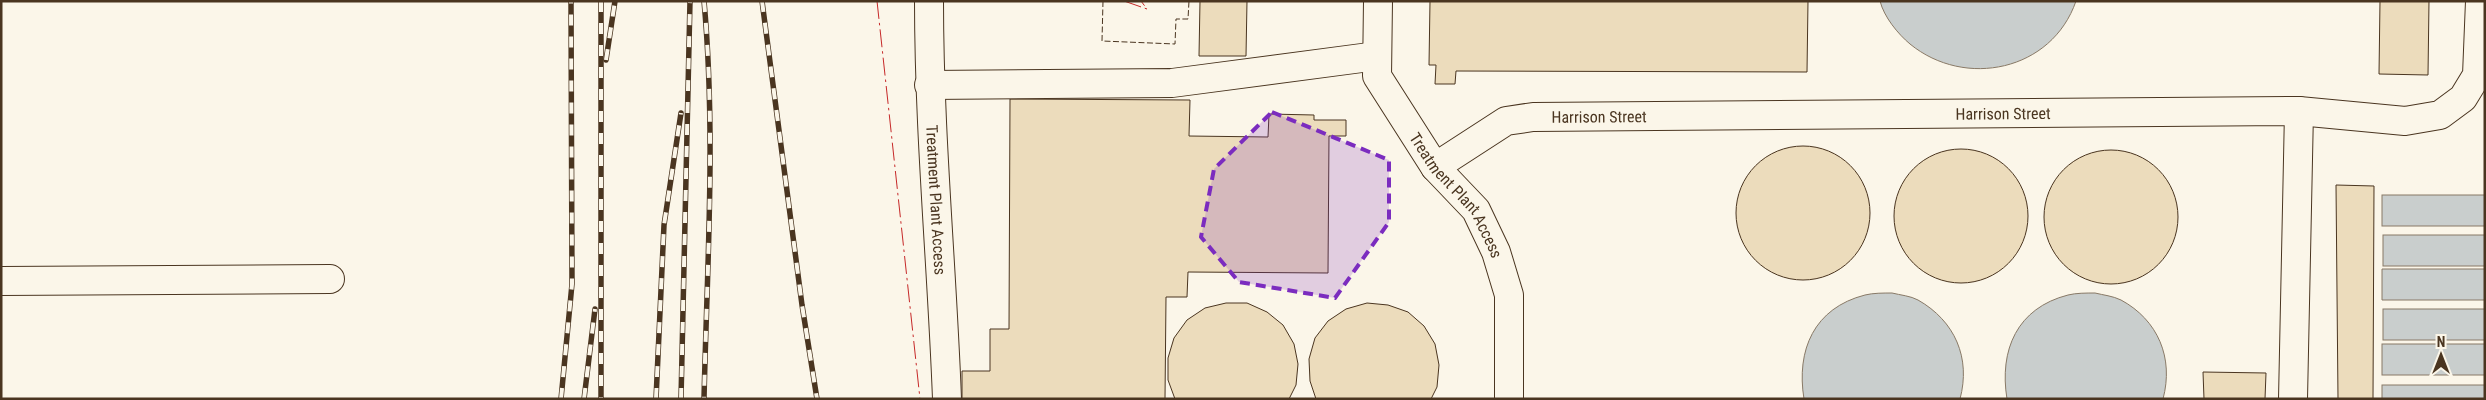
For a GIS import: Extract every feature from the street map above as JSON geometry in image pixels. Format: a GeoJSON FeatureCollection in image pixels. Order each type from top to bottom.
{"type":"FeatureCollection","features":[{"type":"Feature","properties":{"kind":"lane","name":"Treatment Plant Access"},"geometry":{"type":"LineString","coordinates":[[929,1],[929,85],[942,282],[947,399]]}},
{"type":"Feature","properties":{"kind":"lane","name":"Treatment Plant Access"},"geometry":{"type":"LineString","coordinates":[[1378,1],[1377,76],[1435,167],[1476,210],[1496,252],[1510,295],[1509,399]]}},
{"type":"Feature","properties":{"kind":"lane"},"geometry":{"type":"LineString","coordinates":[[2293,399],[2299,112],[2404,120],[2440,115],[2464,98],[2478,75],[2480,1]]}},
{"type":"Feature","properties":{"kind":"lane"},"geometry":{"type":"LineString","coordinates":[[929,85],[1172,84],[1377,56]]}},
{"type":"Feature","properties":{"kind":"lane","name":"Harrison Street"},"geometry":{"type":"LineString","coordinates":[[1435,167],[1506,121],[1533,117],[2299,112]]}},
{"type":"Feature","properties":{"kind":"lane"},"geometry":{"type":"LineString","coordinates":[[1,281],[330,279]]}},
{"type":"Feature","properties":{"kind":"highlighted area"},"geometry":{"type":"Polygon","coordinates":[[[1272,112],[1389,160],[1389,222],[1335,298],[1239,282],[1201,237],[1214,169],[1272,112]]]}},
{"type":"Feature","properties":{"kind":"shaded area"},"geometry":{"type":"Polygon","coordinates":[[[1880,1],[2076,1],[2064,25],[2048,44],[2027,57],[2005,66],[1980,69],[1956,66],[1932,58],[1910,44],[1892,25],[1880,1]]]}},
{"type":"Feature","properties":{"kind":"shaded area"},"geometry":{"type":"Polygon","coordinates":[[[2382,195],[2485,195],[2485,226],[2382,226],[2382,195]]]}},
{"type":"Feature","properties":{"kind":"shaded area"},"geometry":{"type":"Polygon","coordinates":[[[2383,235],[2485,235],[2485,266],[2383,266],[2383,235]]]}},
{"type":"Feature","properties":{"kind":"shaded area"},"geometry":{"type":"Polygon","coordinates":[[[2382,269],[2485,269],[2485,300],[2382,300],[2382,269]]]}},
{"type":"Feature","properties":{"kind":"shaded area"},"geometry":{"type":"Polygon","coordinates":[[[1892,293],[1918,300],[1942,319],[1950,330],[1957,342],[1961,355],[1963,384],[1960,399],[1804,399],[1802,381],[1806,348],[1812,334],[1821,321],[1847,301],[1868,294],[1892,293]]]}},
{"type":"Feature","properties":{"kind":"shaded area"},"geometry":{"type":"Polygon","coordinates":[[[2095,293],[2121,300],[2134,308],[2153,329],[2160,342],[2166,369],[2163,399],[2007,399],[2005,381],[2009,348],[2015,334],[2024,321],[2050,301],[2071,294],[2095,293]]]}},
{"type":"Feature","properties":{"kind":"shaded area"},"geometry":{"type":"Polygon","coordinates":[[[2383,309],[2485,309],[2485,340],[2383,340],[2383,309]]]}},
{"type":"Feature","properties":{"kind":"shaded area"},"geometry":{"type":"Polygon","coordinates":[[[2382,344],[2485,344],[2485,375],[2382,375],[2382,344]]]}},
{"type":"Feature","properties":{"kind":"shaded area"},"geometry":{"type":"Polygon","coordinates":[[[2382,385],[2485,385],[2485,399],[2382,399],[2382,385]]]}},
{"type":"Feature","properties":{"kind":"building"},"geometry":{"type":"Polygon","coordinates":[[[1200,1],[1247,1],[1246,56],[1199,56],[1200,1]]]}},
{"type":"Feature","properties":{"kind":"building"},"geometry":{"type":"Polygon","coordinates":[[[1430,1],[1808,1],[1807,72],[1456,71],[1455,84],[1435,84],[1436,65],[1429,65],[1430,1]]]}},
{"type":"Feature","properties":{"kind":"building"},"geometry":{"type":"Polygon","coordinates":[[[2380,1],[2429,1],[2428,75],[2379,74],[2380,1]]]}},
{"type":"Feature","properties":{"kind":"building"},"geometry":{"type":"Polygon","coordinates":[[[1010,99],[1190,100],[1189,136],[1268,137],[1269,114],[1314,115],[1314,120],[1346,120],[1346,136],[1329,136],[1328,273],[1188,272],[1187,297],[1166,297],[1165,399],[962,399],[962,371],[990,371],[990,329],[1009,329],[1010,99]]]}},
{"type":"Feature","properties":{"kind":"building"},"geometry":{"type":"Polygon","coordinates":[[[1803,146],[1829,151],[1851,165],[1865,187],[1870,213],[1865,239],[1851,261],[1829,275],[1803,280],[1777,275],[1755,261],[1741,239],[1736,213],[1741,187],[1755,165],[1777,151],[1803,146]]]}},
{"type":"Feature","properties":{"kind":"building"},"geometry":{"type":"Polygon","coordinates":[[[1961,149],[1987,154],[2009,168],[2023,190],[2028,216],[2023,242],[2009,264],[1987,278],[1961,283],[1935,278],[1913,264],[1899,242],[1894,216],[1899,190],[1913,168],[1935,154],[1961,149]]]}},
{"type":"Feature","properties":{"kind":"building"},"geometry":{"type":"Polygon","coordinates":[[[2111,150],[2137,155],[2159,169],[2173,191],[2178,217],[2173,243],[2159,265],[2137,279],[2111,284],[2085,279],[2063,265],[2049,243],[2044,217],[2049,191],[2063,169],[2085,155],[2111,150]]]}},
{"type":"Feature","properties":{"kind":"building"},"geometry":{"type":"Polygon","coordinates":[[[2336,185],[2374,186],[2373,399],[2338,399],[2336,185]]]}},
{"type":"Feature","properties":{"kind":"building"},"geometry":{"type":"Polygon","coordinates":[[[1226,303],[1247,303],[1267,312],[1283,325],[1294,344],[1298,364],[1296,385],[1289,399],[1175,399],[1168,380],[1168,358],[1174,338],[1187,320],[1205,308],[1226,303]]]}},
{"type":"Feature","properties":{"kind":"building"},"geometry":{"type":"Polygon","coordinates":[[[1367,303],[1388,305],[1408,312],[1424,326],[1435,344],[1439,365],[1437,387],[1431,399],[1316,399],[1310,381],[1309,359],[1315,338],[1328,321],[1346,309],[1367,303]]]}},
{"type":"Feature","properties":{"kind":"building"},"geometry":{"type":"Polygon","coordinates":[[[2203,372],[2266,373],[2265,399],[2204,399],[2203,372]]]}},
{"type":"Feature","properties":{"kind":"railway"},"geometry":{"type":"LineString","coordinates":[[561,399],[572,284],[571,1]]}},
{"type":"Feature","properties":{"kind":"railway"},"geometry":{"type":"LineString","coordinates":[[601,1],[601,399]]}},
{"type":"Feature","properties":{"kind":"railway"},"geometry":{"type":"LineString","coordinates":[[606,60],[615,1]]}},
{"type":"Feature","properties":{"kind":"railway"},"geometry":{"type":"LineString","coordinates":[[681,399],[690,1]]}},
{"type":"Feature","properties":{"kind":"railway"},"geometry":{"type":"LineString","coordinates":[[704,1],[708,51],[710,150],[704,399]]}},
{"type":"Feature","properties":{"kind":"railway"},"geometry":{"type":"LineString","coordinates":[[762,1],[802,305],[817,399]]}},
{"type":"Feature","properties":{"kind":"railway"},"geometry":{"type":"LineString","coordinates":[[656,399],[664,225],[681,113]]}},
{"type":"Feature","properties":{"kind":"railway"},"geometry":{"type":"LineString","coordinates":[[584,399],[595,309]]}},
{"type":"Feature","properties":{"kind":"fence"},"geometry":{"type":"LineString","coordinates":[[1103,1],[1102,41],[1175,44],[1176,19],[1188,19],[1189,1]]}},
{"type":"Feature","properties":{"kind":"power"},"geometry":{"type":"LineString","coordinates":[[877,1],[920,399]]}},
{"type":"Feature","properties":{"kind":"power"},"geometry":{"type":"LineString","coordinates":[[1124,1],[1147,9],[1141,1]]}}]}
